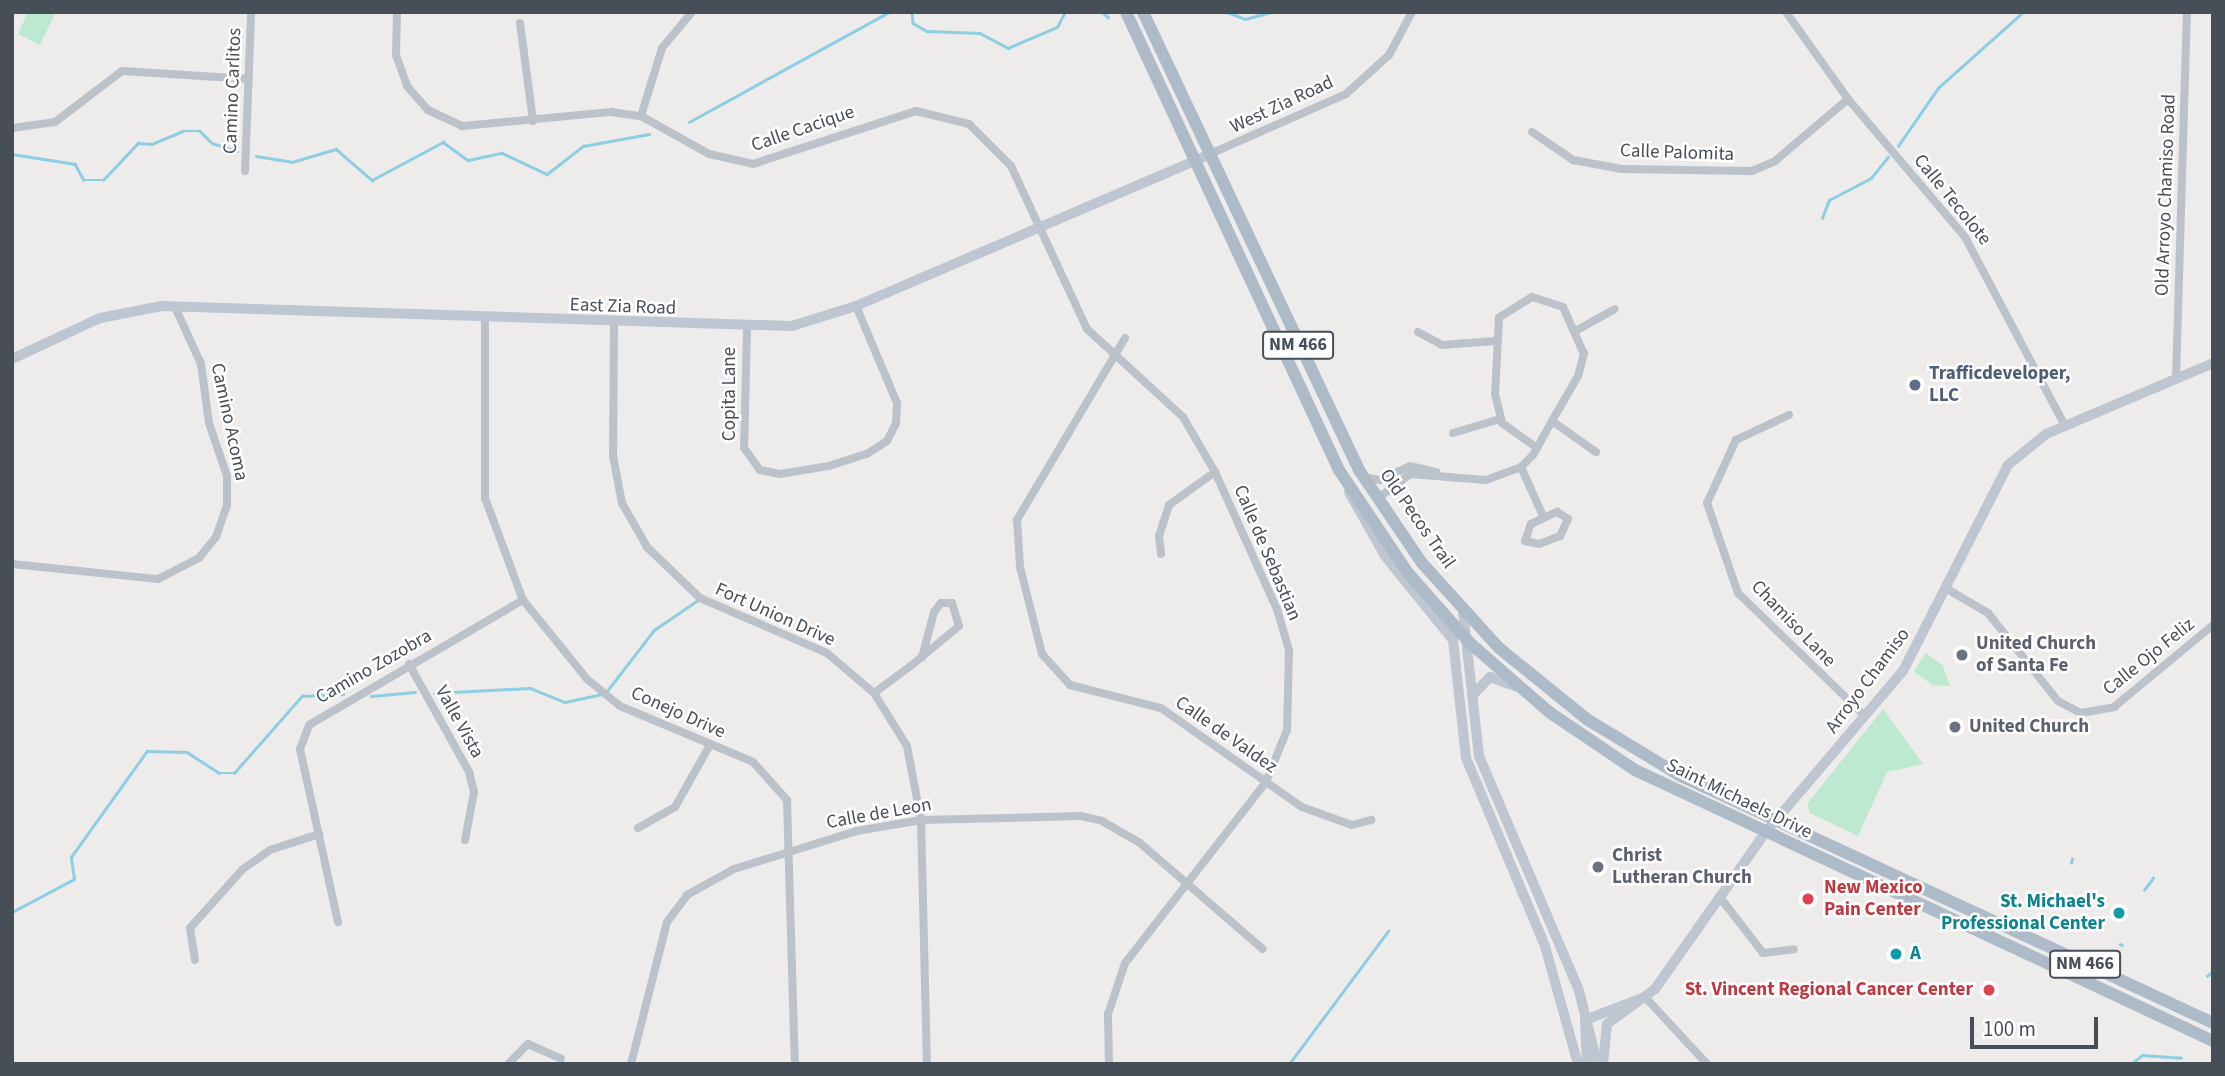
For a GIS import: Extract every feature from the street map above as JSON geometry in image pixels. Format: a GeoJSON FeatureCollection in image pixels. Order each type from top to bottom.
{"type":"FeatureCollection","features":[{"type":"Feature","properties":{"kind":"main road","name":"Old Pecos Trail"},"geometry":{"type":"LineString","coordinates":[[1126,12],[1339,470]]}},
{"type":"Feature","properties":{"kind":"main road","name":"Old Pecos Trail"},"geometry":{"type":"LineString","coordinates":[[1143,12],[1363,477],[1376,500],[1463,611]]}},
{"type":"Feature","properties":{"kind":"main road"},"geometry":{"type":"LineString","coordinates":[[1318,429],[1362,494],[1376,500]]}},
{"type":"Feature","properties":{"kind":"main road","name":"Saint Michaels Drive"},"geometry":{"type":"LineString","coordinates":[[1339,470],[1408,573],[1470,643],[1518,687],[1635,771],[2213,1041]]}},
{"type":"Feature","properties":{"kind":"main road","name":"Saint Michaels Drive"},"geometry":{"type":"LineString","coordinates":[[1463,611],[1588,720],[1681,776],[2213,1023]]}},
{"type":"Feature","properties":{"kind":"main road"},"geometry":{"type":"LineString","coordinates":[[2039,961],[2108,986],[2127,983]]}},
{"type":"Feature","properties":{"kind":"main road"},"geometry":{"type":"LineString","coordinates":[[2135,1005],[2213,1032]]}},
{"type":"Feature","properties":{"kind":"street","name":"Camino Carlitos"},"geometry":{"type":"LineString","coordinates":[[245,171],[251,12]]}},
{"type":"Feature","properties":{"kind":"street","name":"Calle Cacique"},"geometry":{"type":"LineString","coordinates":[[397,12],[396,55],[407,86],[428,110],[462,126],[611,112],[641,116],[709,155],[753,164],[882,118],[916,111],[948,115],[991,141],[1011,166],[1040,229]]}},
{"type":"Feature","properties":{"kind":"street"},"geometry":{"type":"LineString","coordinates":[[641,116],[662,48],[692,12]]}},
{"type":"Feature","properties":{"kind":"street","name":"West Zia Road"},"geometry":{"type":"LineString","coordinates":[[1210,154],[1346,94],[1389,55],[1412,12]]}},
{"type":"Feature","properties":{"kind":"street","name":"Calle Tecolote"},"geometry":{"type":"LineString","coordinates":[[1786,12],[1848,99],[1977,254],[2065,426]]}},
{"type":"Feature","properties":{"kind":"street","name":"Old Arroyo Chamiso Road"},"geometry":{"type":"LineString","coordinates":[[2176,379],[2187,12]]}},
{"type":"Feature","properties":{"kind":"street"},"geometry":{"type":"LineString","coordinates":[[520,23],[533,121]]}},
{"type":"Feature","properties":{"kind":"street"},"geometry":{"type":"LineString","coordinates":[[12,128],[55,122],[122,71],[249,79]]}},
{"type":"Feature","properties":{"kind":"street","name":"Calle Palomita"},"geometry":{"type":"LineString","coordinates":[[1532,132],[1573,160],[1622,169],[1752,171],[1775,161],[1848,99]]}},
{"type":"Feature","properties":{"kind":"street","name":"East Zia Road"},"geometry":{"type":"LineString","coordinates":[[12,359],[112,313],[175,307],[747,329],[801,324],[856,306],[1210,154]]}},
{"type":"Feature","properties":{"kind":"street","name":"Calle de Sebastian"},"geometry":{"type":"LineString","coordinates":[[1040,229],[1075,304],[1112,357],[1183,417],[1216,472],[1289,650],[1287,730],[1266,782],[1125,963],[1108,1014],[1109,1064]]}},
{"type":"Feature","properties":{"kind":"street"},"geometry":{"type":"LineString","coordinates":[[1376,500],[1406,475],[1442,474],[1486,480],[1521,467],[1537,447],[1583,361],[1577,330],[1559,303],[1527,297],[1504,311],[1495,341],[1500,419],[1537,447]]}},
{"type":"Feature","properties":{"kind":"street","name":"Copita Lane"},"geometry":{"type":"LineString","coordinates":[[747,329],[744,448],[760,470],[780,474],[829,466],[867,454],[887,442],[896,423],[897,403],[856,306]]}},
{"type":"Feature","properties":{"kind":"street","name":"Camino Acoma"},"geometry":{"type":"LineString","coordinates":[[12,564],[158,579],[199,558],[216,537],[227,505],[227,476],[209,423],[201,364],[175,307]]}},
{"type":"Feature","properties":{"kind":"street"},"geometry":{"type":"LineString","coordinates":[[1577,330],[1615,309]]}},
{"type":"Feature","properties":{"kind":"street","name":"Conejo Drive"},"geometry":{"type":"LineString","coordinates":[[485,319],[485,498],[492,531],[523,600],[612,700],[769,774],[787,800],[792,848],[795,1064]]}},
{"type":"Feature","properties":{"kind":"street","name":"Fort Union Drive"},"geometry":{"type":"LineString","coordinates":[[614,324],[612,456],[622,503],[647,547],[688,590],[827,653],[874,693],[907,746],[921,820],[927,1064]]}},
{"type":"Feature","properties":{"kind":"street"},"geometry":{"type":"LineString","coordinates":[[1418,332],[1442,345],[1495,341]]}},
{"type":"Feature","properties":{"kind":"street","name":"Calle de Valdez"},"geometry":{"type":"LineString","coordinates":[[1125,338],[1017,520],[1020,567],[1042,654],[1070,685],[1161,708],[1266,782],[1329,820],[1370,820]]}},
{"type":"Feature","properties":{"kind":"street","name":"Arroyo Chamiso"},"geometry":{"type":"LineString","coordinates":[[1603,1064],[1604,1029],[1645,997],[1765,834],[1779,821],[1865,716],[1922,642],[2001,474],[2023,449],[2065,426],[2213,363]]}},
{"type":"Feature","properties":{"kind":"street","name":"Chamiso Lane"},"geometry":{"type":"LineString","coordinates":[[1788,415],[1736,440],[1707,503],[1738,593],[1865,716]]}},
{"type":"Feature","properties":{"kind":"street"},"geometry":{"type":"LineString","coordinates":[[1453,433],[1500,419]]}},
{"type":"Feature","properties":{"kind":"street"},"geometry":{"type":"LineString","coordinates":[[1552,421],[1596,452]]}},
{"type":"Feature","properties":{"kind":"street"},"geometry":{"type":"LineString","coordinates":[[1363,477],[1380,480],[1417,466],[1442,474]]}},
{"type":"Feature","properties":{"kind":"street"},"geometry":{"type":"LineString","coordinates":[[1521,467],[1543,516]]}},
{"type":"Feature","properties":{"kind":"street","name":"Old Pecos Trail"},"geometry":{"type":"LineString","coordinates":[[1339,470],[1385,556],[1453,640],[1466,758],[1545,946],[1578,1064]]}},
{"type":"Feature","properties":{"kind":"street"},"geometry":{"type":"LineString","coordinates":[[1161,554],[1159,536],[1170,505],[1216,472]]}},
{"type":"Feature","properties":{"kind":"street"},"geometry":{"type":"LineString","coordinates":[[1564,514],[1569,523],[1560,536],[1529,544],[1527,528],[1543,516],[1564,514]]}},
{"type":"Feature","properties":{"kind":"street","name":"Calle Ojo Feliz"},"geometry":{"type":"LineString","coordinates":[[1947,589],[1988,613],[2058,701],[2081,713],[2114,707],[2213,625]]}},
{"type":"Feature","properties":{"kind":"street","name":"Camino Zozobra"},"geometry":{"type":"LineString","coordinates":[[338,922],[300,749],[309,724],[523,600]]}},
{"type":"Feature","properties":{"kind":"street"},"geometry":{"type":"LineString","coordinates":[[874,693],[922,657],[959,626],[960,612],[952,603],[941,603],[934,612],[922,657]]}},
{"type":"Feature","properties":{"kind":"street","name":"Old Pecos Trail"},"geometry":{"type":"LineString","coordinates":[[1463,611],[1470,643],[1472,715],[1486,775],[1588,1018],[1597,1064]]}},
{"type":"Feature","properties":{"kind":"street","name":"Valle Vista"},"geometry":{"type":"LineString","coordinates":[[409,664],[468,772],[474,792],[465,840]]}},
{"type":"Feature","properties":{"kind":"street"},"geometry":{"type":"LineString","coordinates":[[1472,715],[1481,681],[1496,677],[1518,687]]}},
{"type":"Feature","properties":{"kind":"street"},"geometry":{"type":"LineString","coordinates":[[638,828],[674,807],[709,745]]}},
{"type":"Feature","properties":{"kind":"street","name":"Calle de Leon"},"geometry":{"type":"LineString","coordinates":[[631,1064],[667,922],[687,895],[792,848],[921,820],[1081,816],[1140,843],[1263,949]]}},
{"type":"Feature","properties":{"kind":"street"},"geometry":{"type":"LineString","coordinates":[[195,960],[190,928],[243,869],[270,850],[319,834]]}},
{"type":"Feature","properties":{"kind":"street"},"geometry":{"type":"LineString","coordinates":[[1719,896],[1763,953],[1794,949]]}},
{"type":"Feature","properties":{"kind":"street"},"geometry":{"type":"LineString","coordinates":[[1587,1064],[1581,1031],[1588,1018],[1645,997],[1707,1064]]}},
{"type":"Feature","properties":{"kind":"street"},"geometry":{"type":"LineString","coordinates":[[508,1064],[528,1044],[561,1059]]}},
{"type":"Feature","properties":{"kind":"green space"},"geometry":{"type":"Polygon","coordinates":[[[28,12],[56,12],[40,45],[18,34],[28,12]]]}},
{"type":"Feature","properties":{"kind":"green space"},"geometry":{"type":"Polygon","coordinates":[[[1926,653],[1943,666],[1950,686],[1932,685],[1914,671],[1926,653]]]}},
{"type":"Feature","properties":{"kind":"green space"},"geometry":{"type":"Polygon","coordinates":[[[1883,709],[1923,764],[1887,772],[1858,836],[1810,813],[1807,804],[1883,709]]]}},
{"type":"Feature","properties":{"kind":"waterway"},"geometry":{"type":"LineString","coordinates":[[689,122],[889,12]]}},
{"type":"Feature","properties":{"kind":"waterway"},"geometry":{"type":"LineString","coordinates":[[912,12],[913,23],[927,31],[980,33],[1008,48],[1057,27],[1065,12]]}},
{"type":"Feature","properties":{"kind":"waterway"},"geometry":{"type":"LineString","coordinates":[[1102,12],[1108,17]]}},
{"type":"Feature","properties":{"kind":"waterway"},"geometry":{"type":"LineString","coordinates":[[1227,12],[1245,19],[1272,12]]}},
{"type":"Feature","properties":{"kind":"waterway"},"geometry":{"type":"LineString","coordinates":[[1332,12],[1349,12]]}},
{"type":"Feature","properties":{"kind":"waterway"},"geometry":{"type":"LineString","coordinates":[[1898,146],[1938,88],[2023,12]]}},
{"type":"Feature","properties":{"kind":"waterway"},"geometry":{"type":"LineString","coordinates":[[12,154],[75,164],[84,180],[103,180],[138,143],[152,144],[183,131],[200,131],[212,143],[237,151]]}},
{"type":"Feature","properties":{"kind":"waterway"},"geometry":{"type":"LineString","coordinates":[[256,156],[292,162],[336,149],[372,180],[443,142],[468,160],[502,153],[547,174],[583,146],[649,134]]}},
{"type":"Feature","properties":{"kind":"waterway"},"geometry":{"type":"LineString","coordinates":[[1822,218],[1829,200],[1871,178],[1888,157]]}},
{"type":"Feature","properties":{"kind":"waterway"},"geometry":{"type":"LineString","coordinates":[[607,691],[654,630],[698,600]]}},
{"type":"Feature","properties":{"kind":"waterway"},"geometry":{"type":"LineString","coordinates":[[434,693],[530,688],[565,702],[602,694]]}},
{"type":"Feature","properties":{"kind":"waterway"},"geometry":{"type":"LineString","coordinates":[[371,696],[415,692]]}},
{"type":"Feature","properties":{"kind":"waterway"},"geometry":{"type":"LineString","coordinates":[[12,912],[74,879],[71,857],[147,751],[187,752],[219,773],[234,773],[302,696],[343,694]]}},
{"type":"Feature","properties":{"kind":"waterway"},"geometry":{"type":"LineString","coordinates":[[2071,863],[2072,859]]}},
{"type":"Feature","properties":{"kind":"waterway"},"geometry":{"type":"LineString","coordinates":[[2144,890],[2153,878]]}},
{"type":"Feature","properties":{"kind":"waterway"},"geometry":{"type":"LineString","coordinates":[[1289,1064],[1388,931]]}},
{"type":"Feature","properties":{"kind":"waterway"},"geometry":{"type":"LineString","coordinates":[[2207,976],[2213,971]]}},
{"type":"Feature","properties":{"kind":"waterway"},"geometry":{"type":"LineString","coordinates":[[2131,1064],[2142,1055],[2181,1058]]}},
{"type":"Feature","properties":{"kind":"place","name":"Trafficdeveloper, LLC"},"geometry":{"type":"Point","coordinates":[1915,385]}},
{"type":"Feature","properties":{"kind":"place","name":"United Church of Santa Fe"},"geometry":{"type":"Point","coordinates":[1962,655]}},
{"type":"Feature","properties":{"kind":"place","name":"United Church"},"geometry":{"type":"Point","coordinates":[1955,727]}},
{"type":"Feature","properties":{"kind":"place","name":"Christ Lutheran Church"},"geometry":{"type":"Point","coordinates":[1598,867]}},
{"type":"Feature","properties":{"kind":"place","name":"New Mexico Pain Center"},"geometry":{"type":"Point","coordinates":[1808,899]}},
{"type":"Feature","properties":{"kind":"place","name":"St. Michael's Professional Center"},"geometry":{"type":"Point","coordinates":[2119,913]}},
{"type":"Feature","properties":{"kind":"place","name":"A"},"geometry":{"type":"Point","coordinates":[1896,954]}},
{"type":"Feature","properties":{"kind":"place","name":"St. Vincent Regional Cancer Center"},"geometry":{"type":"Point","coordinates":[1989,990]}}]}
